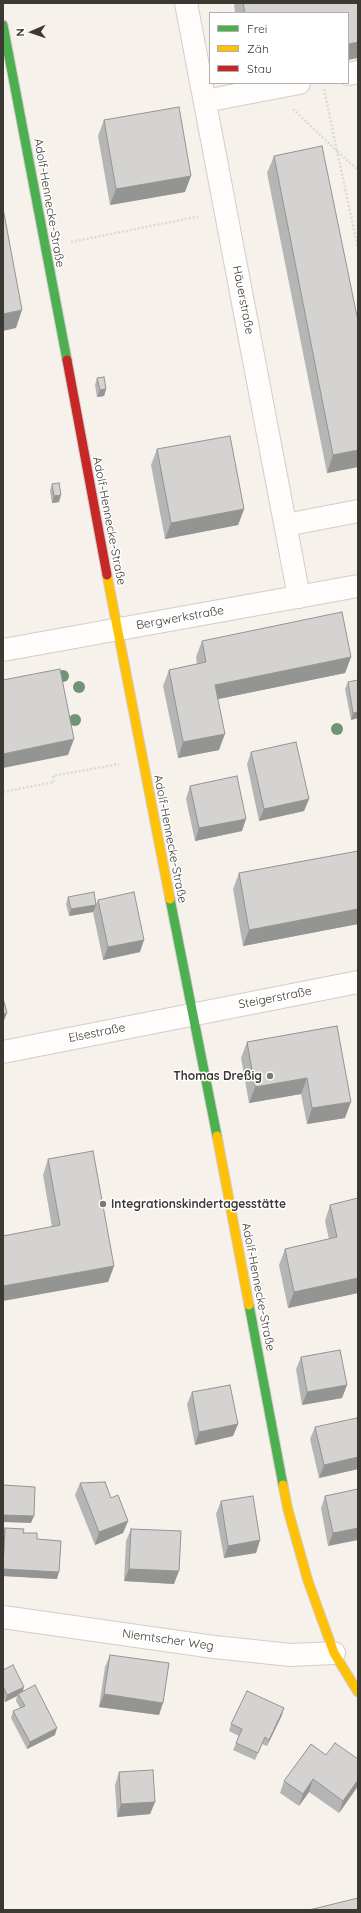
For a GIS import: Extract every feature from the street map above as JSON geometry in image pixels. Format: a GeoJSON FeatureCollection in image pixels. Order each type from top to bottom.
{"type":"FeatureCollection","features":[{"type":"Feature","properties":{"kind":"street","name":"Häuerstraße"},"geometry":{"type":"LineString","coordinates":[[186,3],[299,597]]}},
{"type":"Feature","properties":{"kind":"street","name":"Adolf-Hennecke-Straße"},"geometry":{"type":"LineString","coordinates":[[3,25],[25,134],[142,760],[228,1191],[288,1510],[308,1581],[334,1653],[358,1692]]}},
{"type":"Feature","properties":{"kind":"street"},"geometry":{"type":"LineString","coordinates":[[205,100],[293,84]]}},
{"type":"Feature","properties":{"kind":"street"},"geometry":{"type":"LineString","coordinates":[[286,525],[358,511]]}},
{"type":"Feature","properties":{"kind":"street","name":"Bergwerkstraße"},"geometry":{"type":"LineString","coordinates":[[3,650],[358,586]]}},
{"type":"Feature","properties":{"kind":"street","name":"Steigerstraße"},"geometry":{"type":"LineString","coordinates":[[192,1014],[358,982]]}},
{"type":"Feature","properties":{"kind":"street","name":"Elsestraße"},"geometry":{"type":"LineString","coordinates":[[3,1052],[192,1014]]}},
{"type":"Feature","properties":{"kind":"street","name":"Niemtscher Weg"},"geometry":{"type":"LineString","coordinates":[[3,1617],[214,1647],[290,1656],[334,1653]]}},
{"type":"Feature","properties":{"kind":"path"},"geometry":{"type":"LineString","coordinates":[[322,84],[358,248]]}},
{"type":"Feature","properties":{"kind":"path"},"geometry":{"type":"LineString","coordinates":[[270,88],[358,170]]}},
{"type":"Feature","properties":{"kind":"path"},"geometry":{"type":"LineString","coordinates":[[45,247],[226,211]]}},
{"type":"Feature","properties":{"kind":"path"},"geometry":{"type":"LineString","coordinates":[[3,792],[54,782],[53,776],[142,760]]}},
{"type":"Feature","properties":{"kind":"building"},"geometry":{"type":"Polygon","coordinates":[[[243,3],[358,3],[358,42],[349,44],[349,12],[245,12],[243,3]]]}},
{"type":"Feature","properties":{"kind":"building"},"geometry":{"type":"Polygon","coordinates":[[[179,107],[191,176],[116,189],[104,120],[179,107]]]}},
{"type":"Feature","properties":{"kind":"building"},"geometry":{"type":"Polygon","coordinates":[[[322,146],[358,321],[358,450],[333,455],[274,156],[322,146]]]}},
{"type":"Feature","properties":{"kind":"building"},"geometry":{"type":"Polygon","coordinates":[[[3,208],[22,310],[3,314],[3,208]]]}},
{"type":"Feature","properties":{"kind":"building"},"geometry":{"type":"Polygon","coordinates":[[[104,377],[106,389],[100,390],[97,378],[104,377]]]}},
{"type":"Feature","properties":{"kind":"building"},"geometry":{"type":"Polygon","coordinates":[[[230,436],[244,509],[171,523],[157,449],[230,436]]]}},
{"type":"Feature","properties":{"kind":"building"},"geometry":{"type":"Polygon","coordinates":[[[59,483],[61,495],[54,496],[52,484],[59,483]]]}},
{"type":"Feature","properties":{"kind":"building"},"geometry":{"type":"Polygon","coordinates":[[[342,612],[351,657],[215,685],[225,734],[183,742],[169,670],[206,662],[202,641],[342,612]]]}},
{"type":"Feature","properties":{"kind":"building"},"geometry":{"type":"Polygon","coordinates":[[[60,669],[74,739],[3,754],[3,680],[60,669]]]}},
{"type":"Feature","properties":{"kind":"building"},"geometry":{"type":"Polygon","coordinates":[[[358,680],[358,712],[353,713],[348,682],[358,680]]]}},
{"type":"Feature","properties":{"kind":"building"},"geometry":{"type":"Polygon","coordinates":[[[296,742],[309,799],[264,809],[251,752],[296,742]]]}},
{"type":"Feature","properties":{"kind":"building"},"geometry":{"type":"Polygon","coordinates":[[[237,776],[246,819],[199,828],[190,786],[237,776]]]}},
{"type":"Feature","properties":{"kind":"building"},"geometry":{"type":"Polygon","coordinates":[[[358,851],[358,909],[249,930],[239,873],[358,851]]]}},
{"type":"Feature","properties":{"kind":"building"},"geometry":{"type":"Polygon","coordinates":[[[94,892],[96,905],[71,909],[68,897],[94,892]]]}},
{"type":"Feature","properties":{"kind":"building"},"geometry":{"type":"Polygon","coordinates":[[[134,892],[144,940],[108,947],[98,900],[134,892]]]}},
{"type":"Feature","properties":{"kind":"building"},"geometry":{"type":"Polygon","coordinates":[[[3,998],[7,1013],[3,1014],[3,998]]]}},
{"type":"Feature","properties":{"kind":"building"},"geometry":{"type":"Polygon","coordinates":[[[337,1026],[351,1102],[312,1108],[307,1078],[255,1087],[247,1042],[337,1026]]]}},
{"type":"Feature","properties":{"kind":"building"},"geometry":{"type":"Polygon","coordinates":[[[93,1151],[114,1266],[3,1286],[3,1236],[60,1225],[48,1159],[93,1151]]]}},
{"type":"Feature","properties":{"kind":"building"},"geometry":{"type":"Polygon","coordinates":[[[358,1198],[358,1278],[294,1292],[285,1249],[337,1237],[330,1205],[358,1198]]]}},
{"type":"Feature","properties":{"kind":"building"},"geometry":{"type":"Polygon","coordinates":[[[340,1350],[347,1385],[307,1392],[301,1357],[340,1350]]]}},
{"type":"Feature","properties":{"kind":"building"},"geometry":{"type":"Polygon","coordinates":[[[230,1385],[238,1424],[199,1432],[192,1392],[230,1385]]]}},
{"type":"Feature","properties":{"kind":"building"},"geometry":{"type":"Polygon","coordinates":[[[357,1418],[358,1457],[324,1465],[315,1427],[357,1418]]]}},
{"type":"Feature","properties":{"kind":"building"},"geometry":{"type":"Polygon","coordinates":[[[105,1482],[111,1498],[118,1495],[128,1521],[99,1532],[80,1483],[105,1482]]]}},
{"type":"Feature","properties":{"kind":"building"},"geometry":{"type":"Polygon","coordinates":[[[3,1485],[35,1487],[34,1516],[3,1515],[3,1485]]]}},
{"type":"Feature","properties":{"kind":"building"},"geometry":{"type":"Polygon","coordinates":[[[358,1489],[358,1528],[333,1533],[325,1496],[358,1489]]]}},
{"type":"Feature","properties":{"kind":"building"},"geometry":{"type":"Polygon","coordinates":[[[253,1496],[260,1540],[228,1546],[221,1501],[253,1496]]]}},
{"type":"Feature","properties":{"kind":"building"},"geometry":{"type":"Polygon","coordinates":[[[5,1528],[24,1529],[23,1533],[37,1533],[37,1539],[61,1541],[59,1572],[3,1569],[5,1528]]]}},
{"type":"Feature","properties":{"kind":"building"},"geometry":{"type":"Polygon","coordinates":[[[131,1529],[181,1531],[179,1571],[129,1569],[131,1529]]]}},
{"type":"Feature","properties":{"kind":"building"},"geometry":{"type":"Polygon","coordinates":[[[110,1655],[169,1663],[163,1703],[104,1694],[110,1655]]]}},
{"type":"Feature","properties":{"kind":"building"},"geometry":{"type":"Polygon","coordinates":[[[13,1665],[24,1687],[7,1695],[3,1686],[3,1670],[13,1665]]]}},
{"type":"Feature","properties":{"kind":"building"},"geometry":{"type":"Polygon","coordinates":[[[35,1685],[57,1728],[30,1742],[13,1711],[25,1706],[18,1694],[35,1685]]]}},
{"type":"Feature","properties":{"kind":"building"},"geometry":{"type":"Polygon","coordinates":[[[247,1691],[284,1708],[269,1740],[265,1737],[258,1753],[236,1743],[242,1729],[231,1724],[247,1691]]]}},
{"type":"Feature","properties":{"kind":"building"},"geometry":{"type":"Polygon","coordinates":[[[335,1743],[358,1759],[358,1780],[343,1801],[313,1779],[303,1794],[284,1781],[311,1744],[326,1755],[335,1743]]]}},
{"type":"Feature","properties":{"kind":"building"},"geometry":{"type":"Polygon","coordinates":[[[153,1770],[155,1802],[121,1804],[119,1772],[153,1770]]]}},
{"type":"Feature","properties":{"kind":"building"},"geometry":{"type":"Polygon","coordinates":[[[358,1898],[358,1910],[309,1910],[358,1898]]]}},
{"type":"Feature","properties":{"kind":"traffic: fast"},"geometry":{"type":"LineString","coordinates":[[3,25],[67,360]]}},
{"type":"Feature","properties":{"kind":"traffic: fast"},"geometry":{"type":"LineString","coordinates":[[170,899],[217,1136]]}},
{"type":"Feature","properties":{"kind":"traffic: fast"},"geometry":{"type":"LineString","coordinates":[[249,1305],[283,1485]]}},
{"type":"Feature","properties":{"kind":"traffic: slow"},"geometry":{"type":"LineString","coordinates":[[107,575],[170,899]]}},
{"type":"Feature","properties":{"kind":"traffic: slow"},"geometry":{"type":"LineString","coordinates":[[217,1136],[249,1305]]}},
{"type":"Feature","properties":{"kind":"traffic: slow"},"geometry":{"type":"LineString","coordinates":[[283,1485],[288,1510],[308,1581],[334,1653],[358,1692]]}},
{"type":"Feature","properties":{"kind":"traffic: jam"},"geometry":{"type":"LineString","coordinates":[[67,360],[107,575]]}},
{"type":"Feature","properties":{"kind":"place","name":"Thomas Dreßig"},"geometry":{"type":"Point","coordinates":[270,1076]}},
{"type":"Feature","properties":{"kind":"place","name":"Integrationskindertagesstätte"},"geometry":{"type":"Point","coordinates":[103,1204]}}]}
